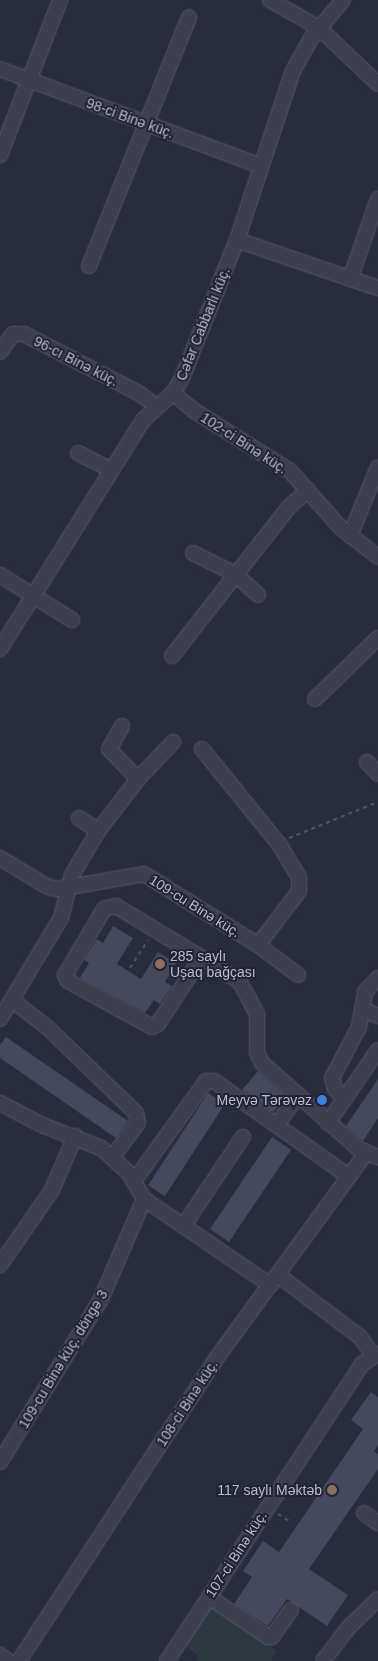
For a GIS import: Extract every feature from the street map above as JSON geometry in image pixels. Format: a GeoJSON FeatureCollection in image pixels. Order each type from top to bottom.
{"type":"FeatureCollection","features":[{"type":"Feature","properties":{"kind":"street"},"geometry":{"type":"LineString","coordinates":[[0,156],[60,0]]}},
{"type":"Feature","properties":{"kind":"street"},"geometry":{"type":"LineString","coordinates":[[270,0],[319,28],[378,84]]}},
{"type":"Feature","properties":{"kind":"street","name":"Cəfər Cabbarlı küç."},"geometry":{"type":"LineString","coordinates":[[0,649],[143,420],[173,393],[182,378],[237,240],[293,70],[319,28],[343,0]]}},
{"type":"Feature","properties":{"kind":"street"},"geometry":{"type":"LineString","coordinates":[[89,266],[189,17]]}},
{"type":"Feature","properties":{"kind":"street","name":"98-ci Binə küç."},"geometry":{"type":"LineString","coordinates":[[0,69],[261,166]]}},
{"type":"Feature","properties":{"kind":"street"},"geometry":{"type":"LineString","coordinates":[[350,279],[378,198]]}},
{"type":"Feature","properties":{"kind":"street"},"geometry":{"type":"LineString","coordinates":[[237,240],[378,288]]}},
{"type":"Feature","properties":{"kind":"street","name":"96-cı Binə küç."},"geometry":{"type":"LineString","coordinates":[[0,352],[13,334],[24,334],[140,394],[156,407]]}},
{"type":"Feature","properties":{"kind":"street","name":"102-ci Binə küç."},"geometry":{"type":"LineString","coordinates":[[173,393],[193,410],[290,471],[350,536],[378,557]]}},
{"type":"Feature","properties":{"kind":"street"},"geometry":{"type":"LineString","coordinates":[[78,453],[111,470]]}},
{"type":"Feature","properties":{"kind":"street"},"geometry":{"type":"LineString","coordinates":[[350,536],[378,467]]}},
{"type":"Feature","properties":{"kind":"street"},"geometry":{"type":"LineString","coordinates":[[172,656],[235,574],[238,575],[288,508],[308,490]]}},
{"type":"Feature","properties":{"kind":"street"},"geometry":{"type":"LineString","coordinates":[[194,553],[235,574],[258,594]]}},
{"type":"Feature","properties":{"kind":"street"},"geometry":{"type":"LineString","coordinates":[[0,575],[72,620]]}},
{"type":"Feature","properties":{"kind":"street"},"geometry":{"type":"LineString","coordinates":[[315,699],[378,638]]}},
{"type":"Feature","properties":{"kind":"street"},"geometry":{"type":"LineString","coordinates":[[122,726],[109,749],[138,779]]}},
{"type":"Feature","properties":{"kind":"street"},"geometry":{"type":"LineString","coordinates":[[0,1019],[61,918],[77,865],[98,831],[138,779],[173,742]]}},
{"type":"Feature","properties":{"kind":"street"},"geometry":{"type":"LineString","coordinates":[[202,749],[279,844],[299,877],[299,891],[258,945]]}},
{"type":"Feature","properties":{"kind":"street"},"geometry":{"type":"LineString","coordinates":[[368,762],[378,774]]}},
{"type":"Feature","properties":{"kind":"street"},"geometry":{"type":"LineString","coordinates":[[78,818],[98,831]]}},
{"type":"Feature","properties":{"kind":"street","name":"109-cu Binə küç."},"geometry":{"type":"LineString","coordinates":[[0,858],[48,887],[70,888],[144,874],[258,945],[298,975]]}},
{"type":"Feature","properties":{"kind":"street"},"geometry":{"type":"LineString","coordinates":[[201,958],[158,1024],[152,1027],[68,981],[65,976],[104,909],[116,906],[230,975],[246,989],[257,1014],[257,1052],[262,1063],[328,1122],[372,1155]]}},
{"type":"Feature","properties":{"kind":"street"},"geometry":{"type":"LineString","coordinates":[[345,1098],[332,1084],[332,1078],[359,1028],[365,992],[378,978]]}},
{"type":"Feature","properties":{"kind":"street"},"geometry":{"type":"LineString","coordinates":[[12,1000],[48,1028],[136,1113],[138,1122],[112,1156]]}},
{"type":"Feature","properties":{"kind":"street"},"geometry":{"type":"LineString","coordinates":[[362,1009],[378,1016]]}},
{"type":"Feature","properties":{"kind":"street"},"geometry":{"type":"LineString","coordinates":[[328,1122],[378,1050]]}},
{"type":"Feature","properties":{"kind":"street"},"geometry":{"type":"LineString","coordinates":[[134,1181],[206,1081],[214,1081],[348,1176]]}},
{"type":"Feature","properties":{"kind":"street"},"geometry":{"type":"LineString","coordinates":[[277,1125],[298,1095]]}},
{"type":"Feature","properties":{"kind":"street"},"geometry":{"type":"LineString","coordinates":[[0,1103],[42,1125],[75,1136],[112,1156],[134,1181],[144,1199],[274,1280],[360,1338],[375,1354]]}},
{"type":"Feature","properties":{"kind":"street"},"geometry":{"type":"LineString","coordinates":[[0,1265],[52,1190],[75,1136]]}},
{"type":"Feature","properties":{"kind":"street"},"geometry":{"type":"LineString","coordinates":[[184,1225],[243,1137]]}},
{"type":"Feature","properties":{"kind":"street","name":"108-ci Binə küç."},"geometry":{"type":"LineString","coordinates":[[7,1660],[218,1356],[348,1176],[372,1155]]}},
{"type":"Feature","properties":{"kind":"street","name":"109-cu Binə küç. döngə 3"},"geometry":{"type":"LineString","coordinates":[[0,1462],[101,1298],[144,1199]]}},
{"type":"Feature","properties":{"kind":"street","name":"107-ci Binə küç."},"geometry":{"type":"LineString","coordinates":[[167,1661],[362,1364],[375,1354]]}},
{"type":"Feature","properties":{"kind":"street"},"geometry":{"type":"LineString","coordinates":[[364,1513],[378,1523]]}},
{"type":"Feature","properties":{"kind":"street"},"geometry":{"type":"LineString","coordinates":[[209,1597],[268,1638],[272,1637],[291,1610]]}},
{"type":"Feature","properties":{"kind":"street"},"geometry":{"type":"LineString","coordinates":[[327,1660],[349,1627],[378,1600]]}},
{"type":"Feature","properties":{"kind":"path"},"geometry":{"type":"LineString","coordinates":[[279,844],[298,832],[378,802]]}},
{"type":"Feature","properties":{"kind":"path"},"geometry":{"type":"LineString","coordinates":[[130,968],[154,930]]}},
{"type":"Feature","properties":{"kind":"shaded area"},"geometry":{"type":"Polygon","coordinates":[[[211,1605],[277,1651],[270,1661],[196,1661],[199,1656],[184,1645],[211,1605]]]}},
{"type":"Feature","properties":{"kind":"building"},"geometry":{"type":"Polygon","coordinates":[[[113,926],[133,938],[117,964],[141,979],[158,952],[176,963],[165,982],[172,986],[160,1004],[154,1000],[145,1013],[80,978],[89,963],[84,960],[97,939],[103,943],[113,926]]]}},
{"type":"Feature","properties":{"kind":"building"},"geometry":{"type":"Polygon","coordinates":[[[6,1037],[128,1121],[116,1138],[0,1058],[0,1045],[6,1037]]]}},
{"type":"Feature","properties":{"kind":"building"},"geometry":{"type":"Polygon","coordinates":[[[258,1071],[286,1096],[273,1112],[242,1090],[258,1071]]]}},
{"type":"Feature","properties":{"kind":"building"},"geometry":{"type":"Polygon","coordinates":[[[378,1079],[378,1118],[363,1141],[346,1126],[378,1079]]]}},
{"type":"Feature","properties":{"kind":"building"},"geometry":{"type":"Polygon","coordinates":[[[208,1093],[225,1104],[165,1196],[148,1185],[208,1093]]]}},
{"type":"Feature","properties":{"kind":"building"},"geometry":{"type":"Polygon","coordinates":[[[272,1137],[291,1150],[229,1242],[210,1229],[272,1137]]]}},
{"type":"Feature","properties":{"kind":"building"},"geometry":{"type":"Polygon","coordinates":[[[371,1392],[378,1397],[378,1445],[374,1451],[378,1454],[378,1469],[309,1569],[348,1595],[327,1626],[287,1599],[268,1626],[234,1604],[252,1577],[243,1571],[263,1541],[279,1552],[363,1429],[351,1420],[371,1392]]]}},
{"type":"Feature","properties":{"kind":"place","name":"285 saylı Uşaq bağçası"},"geometry":{"type":"Point","coordinates":[160,964]}},
{"type":"Feature","properties":{"kind":"place","name":"Meyvə Tərəvəz"},"geometry":{"type":"Point","coordinates":[322,1100]}},
{"type":"Feature","properties":{"kind":"place","name":"117 saylı Məktəb"},"geometry":{"type":"Point","coordinates":[332,1490]}}]}
